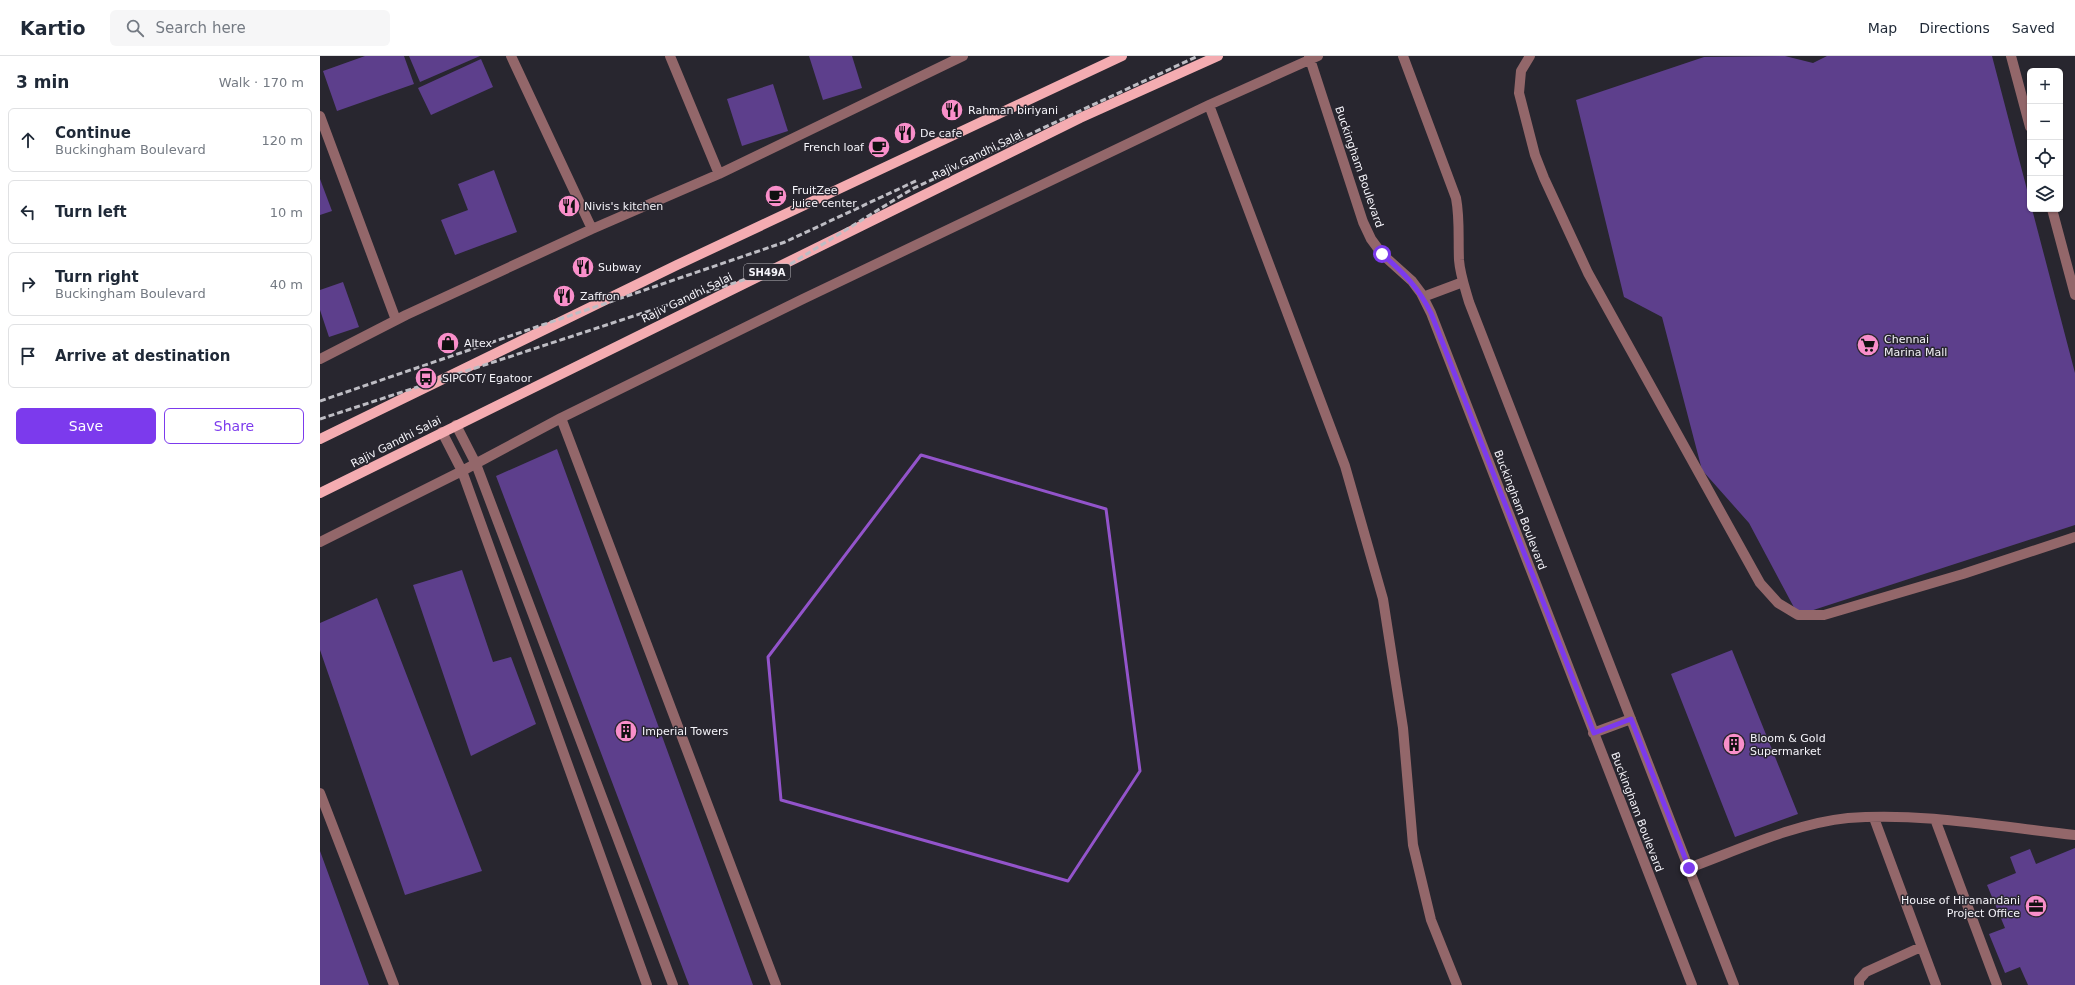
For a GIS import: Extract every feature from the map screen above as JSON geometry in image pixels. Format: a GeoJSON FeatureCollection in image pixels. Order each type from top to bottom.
{"type":"FeatureCollection","features":[{"type":"Feature","properties":{"kind":"main road"},"geometry":{"type":"LineString","coordinates":[[320,439],[677,265],[1122,56]]}},
{"type":"Feature","properties":{"kind":"main road","name":"Rajiv Gandhi Salai"},"geometry":{"type":"LineString","coordinates":[[320,493],[1080,118],[1218,56]]}},
{"type":"Feature","properties":{"kind":"street"},"geometry":{"type":"LineString","coordinates":[[511,56],[592,229]]}},
{"type":"Feature","properties":{"kind":"street"},"geometry":{"type":"LineString","coordinates":[[670,56],[719,174]]}},
{"type":"Feature","properties":{"kind":"street"},"geometry":{"type":"LineString","coordinates":[[320,359],[396,320],[592,229],[719,174],[963,56]]}},
{"type":"Feature","properties":{"kind":"street"},"geometry":{"type":"LineString","coordinates":[[1403,56],[1456,198],[1460,218],[1459,260],[1463,282],[1734,985]]}},
{"type":"Feature","properties":{"kind":"street"},"geometry":{"type":"LineString","coordinates":[[1530,56],[1520,71],[1519,93],[1535,155],[1547,184],[1588,273],[1760,583],[1778,603],[1798,615],[1824,615],[1963,574],[2075,537]]}},
{"type":"Feature","properties":{"kind":"street"},"geometry":{"type":"LineString","coordinates":[[2011,56],[2027,116]]}},
{"type":"Feature","properties":{"kind":"street"},"geometry":{"type":"LineString","coordinates":[[320,542],[476,464],[561,418],[803,299],[1312,57]]}},
{"type":"Feature","properties":{"kind":"street","name":"Buckingham Boulevard"},"geometry":{"type":"LineString","coordinates":[[1312,57],[1363,222],[1371,239],[1382,254],[1412,281],[1423,297],[1431,313],[1692,985]]}},
{"type":"Feature","properties":{"kind":"street"},"geometry":{"type":"LineString","coordinates":[[1209,105],[1344,466],[1383,599],[1403,728],[1413,845],[1431,920],[1457,985]]}},
{"type":"Feature","properties":{"kind":"street"},"geometry":{"type":"LineString","coordinates":[[320,116],[396,320]]}},
{"type":"Feature","properties":{"kind":"street"},"geometry":{"type":"LineString","coordinates":[[2053,212],[2075,295]]}},
{"type":"Feature","properties":{"kind":"street"},"geometry":{"type":"LineString","coordinates":[[1423,297],[1463,282]]}},
{"type":"Feature","properties":{"kind":"street"},"geometry":{"type":"LineString","coordinates":[[561,418],[776,985]]}},
{"type":"Feature","properties":{"kind":"street"},"geometry":{"type":"LineString","coordinates":[[456,425],[476,464],[674,985]]}},
{"type":"Feature","properties":{"kind":"street"},"geometry":{"type":"LineString","coordinates":[[442,432],[462,471],[647,985]]}},
{"type":"Feature","properties":{"kind":"street"},"geometry":{"type":"LineString","coordinates":[[1594,733],[1631,719]]}},
{"type":"Feature","properties":{"kind":"street"},"geometry":{"type":"LineString","coordinates":[[320,793],[394,985]]}},
{"type":"Feature","properties":{"kind":"street"},"geometry":{"type":"LineString","coordinates":[[1689,868],[1784,834],[1817,824],[1848,818],[1934,819],[2075,835]]}},
{"type":"Feature","properties":{"kind":"street"},"geometry":{"type":"LineString","coordinates":[[1874,818],[1936,985]]}},
{"type":"Feature","properties":{"kind":"street"},"geometry":{"type":"LineString","coordinates":[[1934,819],[1997,985]]}},
{"type":"Feature","properties":{"kind":"street"},"geometry":{"type":"LineString","coordinates":[[1860,985],[1859,980],[1866,972],[1921,947]]}},
{"type":"Feature","properties":{"kind":"highlighted area"},"geometry":{"type":"Polygon","coordinates":[[[921,455],[1106,509],[1140,771],[1068,881],[781,800],[768,657],[921,455]]]}},
{"type":"Feature","properties":{"kind":"building"},"geometry":{"type":"Polygon","coordinates":[[[365,56],[404,56],[414,84],[337,111],[323,71],[365,56]]]}},
{"type":"Feature","properties":{"kind":"building"},"geometry":{"type":"Polygon","coordinates":[[[409,56],[480,56],[420,82],[409,56]]]}},
{"type":"Feature","properties":{"kind":"building"},"geometry":{"type":"Polygon","coordinates":[[[809,56],[852,56],[862,88],[823,100],[809,56]]]}},
{"type":"Feature","properties":{"kind":"building","name":"Chennai Marina Mall"},"geometry":{"type":"Polygon","coordinates":[[[1785,56],[1813,63],[1827,56],[1992,56],[2027,190],[2027,212],[2033,212],[2075,373],[2075,525],[1798,615],[1749,523],[1702,470],[1662,317],[1624,297],[1576,100],[1704,57],[1785,56]]]}},
{"type":"Feature","properties":{"kind":"building"},"geometry":{"type":"Polygon","coordinates":[[[481,59],[493,87],[431,115],[418,88],[481,59]]]}},
{"type":"Feature","properties":{"kind":"building"},"geometry":{"type":"Polygon","coordinates":[[[773,84],[788,131],[742,146],[727,99],[773,84]]]}},
{"type":"Feature","properties":{"kind":"building"},"geometry":{"type":"Polygon","coordinates":[[[494,170],[517,232],[455,255],[441,220],[468,210],[458,184],[494,170]]]}},
{"type":"Feature","properties":{"kind":"building"},"geometry":{"type":"Polygon","coordinates":[[[320,179],[332,211],[320,215],[320,179]]]}},
{"type":"Feature","properties":{"kind":"building"},"geometry":{"type":"Polygon","coordinates":[[[343,282],[359,327],[329,337],[320,310],[320,290],[343,282]]]}},
{"type":"Feature","properties":{"kind":"building","name":"Imperial Towers"},"geometry":{"type":"Polygon","coordinates":[[[557,449],[753,985],[689,985],[496,476],[557,449]]]}},
{"type":"Feature","properties":{"kind":"building"},"geometry":{"type":"Polygon","coordinates":[[[462,570],[493,662],[511,657],[536,724],[471,756],[413,585],[462,570]]]}},
{"type":"Feature","properties":{"kind":"building"},"geometry":{"type":"Polygon","coordinates":[[[377,598],[482,871],[405,895],[320,650],[320,623],[377,598]]]}},
{"type":"Feature","properties":{"kind":"building","name":"Bloom & Gold Supermarket"},"geometry":{"type":"Polygon","coordinates":[[[1732,650],[1798,814],[1735,837],[1671,674],[1732,650]]]}},
{"type":"Feature","properties":{"kind":"building","name":"House of Hiranandani Project Office"},"geometry":{"type":"Polygon","coordinates":[[[2075,848],[2075,985],[2028,985],[2020,967],[2005,973],[1989,934],[2005,928],[1987,885],[2016,873],[2010,857],[2030,849],[2036,864],[2075,848]]]}},
{"type":"Feature","properties":{"kind":"building"},"geometry":{"type":"Polygon","coordinates":[[[320,851],[369,985],[320,985],[320,851]]]}},
{"type":"Feature","properties":{"kind":"railway"},"geometry":{"type":"LineString","coordinates":[[320,419],[789,265],[912,189],[1198,56]]}},
{"type":"Feature","properties":{"kind":"railway"},"geometry":{"type":"LineString","coordinates":[[320,401],[785,242],[918,180]]}},
{"type":"Feature","properties":{"kind":"place","name":"Rahman biriyani"},"geometry":{"type":"Point","coordinates":[952,110]}},
{"type":"Feature","properties":{"kind":"place","name":"De cafe"},"geometry":{"type":"Point","coordinates":[905,133]}},
{"type":"Feature","properties":{"kind":"place","name":"French loaf"},"geometry":{"type":"Point","coordinates":[879,147]}},
{"type":"Feature","properties":{"kind":"place","name":"FruitZee juice center"},"geometry":{"type":"Point","coordinates":[776,196]}},
{"type":"Feature","properties":{"kind":"place","name":"Nivis's kitchen"},"geometry":{"type":"Point","coordinates":[569,206]}},
{"type":"Feature","properties":{"kind":"place","name":"Subway"},"geometry":{"type":"Point","coordinates":[583,267]}},
{"type":"Feature","properties":{"kind":"place","name":"Zaffron"},"geometry":{"type":"Point","coordinates":[564,296]}},
{"type":"Feature","properties":{"kind":"place","name":"Altex"},"geometry":{"type":"Point","coordinates":[448,343]}},
{"type":"Feature","properties":{"kind":"place","name":"Chennai Marina Mall"},"geometry":{"type":"Point","coordinates":[1868,345]}},
{"type":"Feature","properties":{"kind":"place","name":"SIPCOT/ Egatoor"},"geometry":{"type":"Point","coordinates":[426,378]}},
{"type":"Feature","properties":{"kind":"place","name":"Imperial Towers"},"geometry":{"type":"Point","coordinates":[626,731]}},
{"type":"Feature","properties":{"kind":"place","name":"Bloom & Gold Supermarket"},"geometry":{"type":"Point","coordinates":[1734,744]}},
{"type":"Feature","properties":{"kind":"place","name":"House of Hiranandani Project Office"},"geometry":{"type":"Point","coordinates":[2036,906]}},
{"type":"Feature","properties":{"kind":"route"},"geometry":{"type":"LineString","coordinates":[[1382,254],[1412,281],[1421,293],[1431,313],[1594,733],[1631,719],[1689,868]]}}]}
